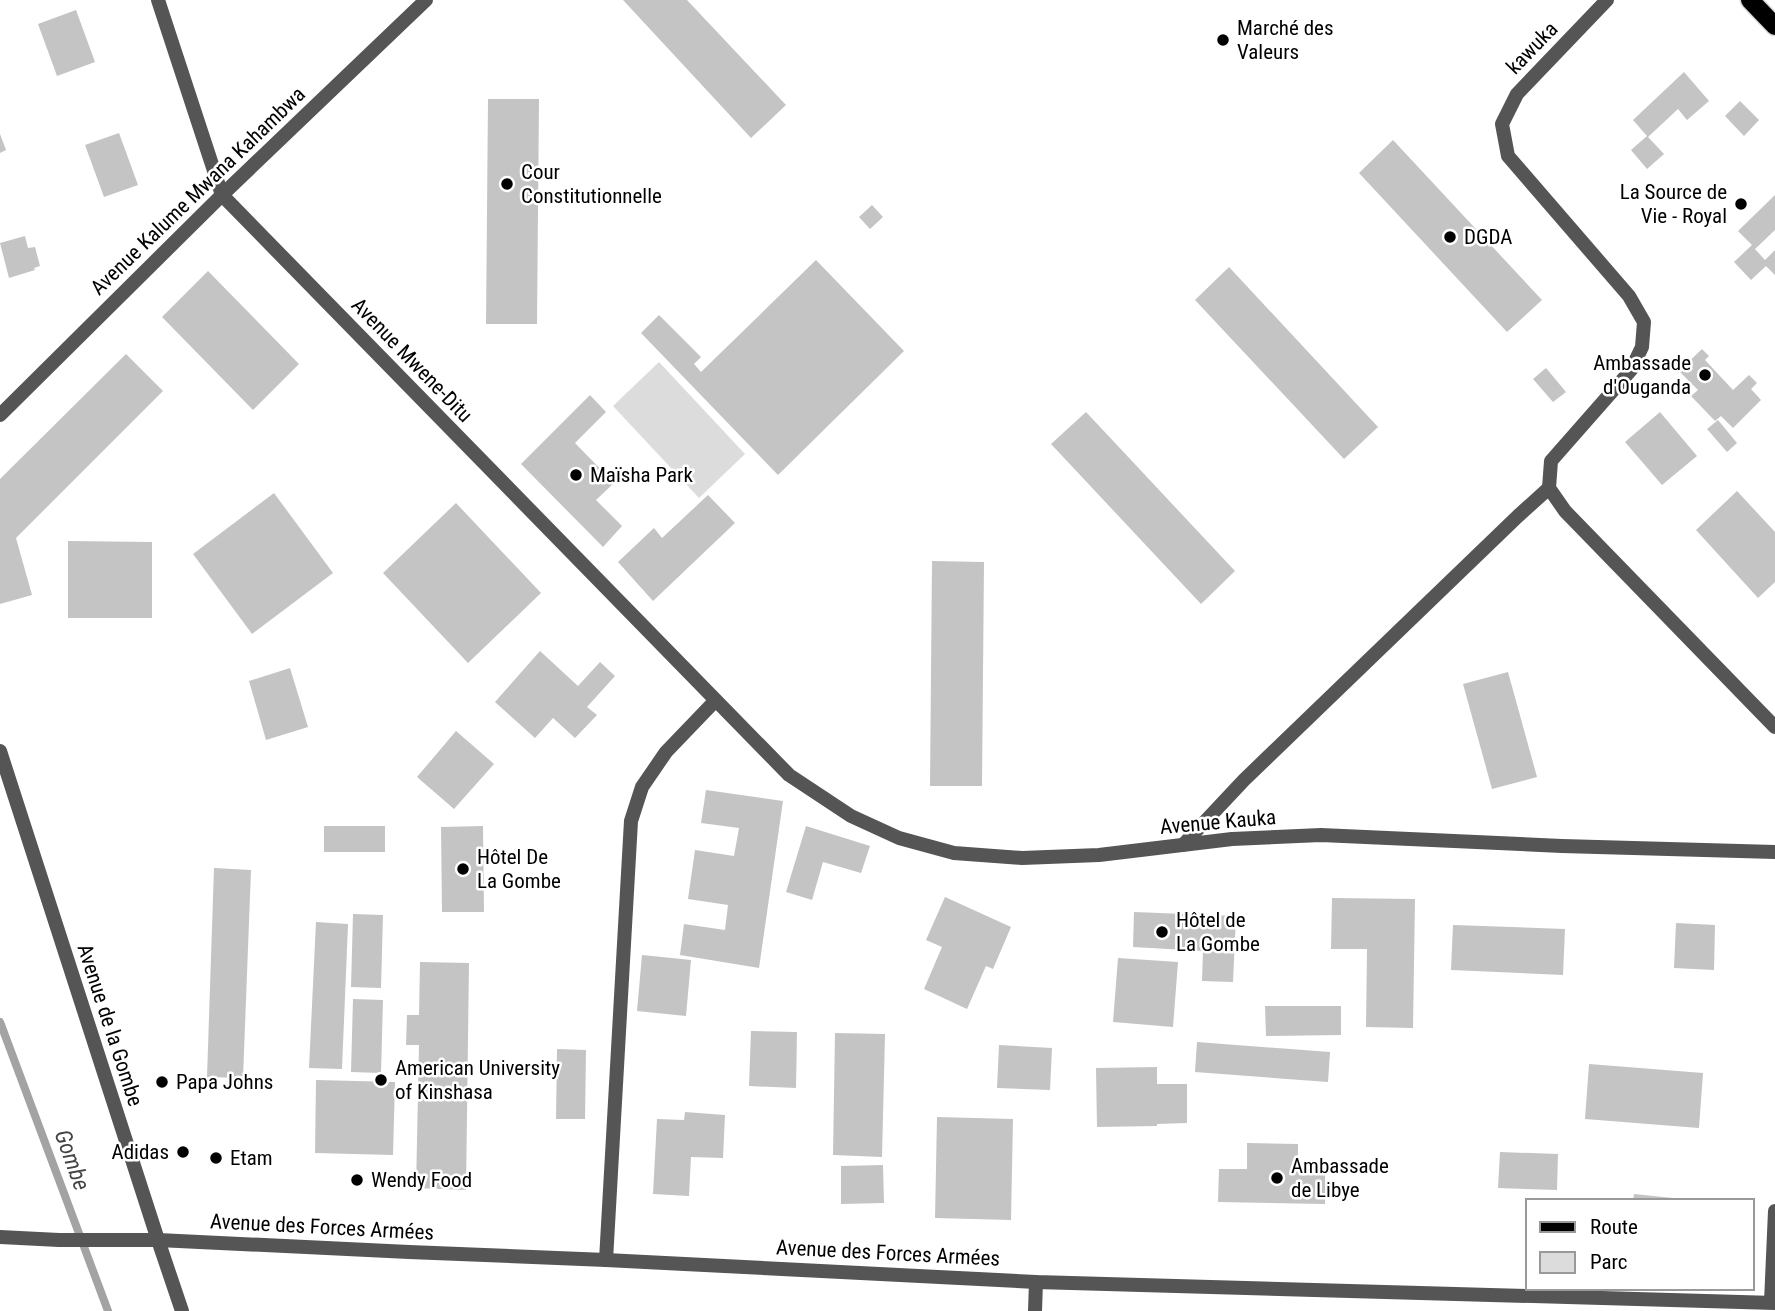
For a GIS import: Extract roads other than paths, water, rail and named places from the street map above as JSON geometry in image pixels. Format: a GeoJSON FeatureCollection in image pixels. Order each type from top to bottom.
{"type":"FeatureCollection","features":[{"type":"Feature","properties":{"kind":"main road"},"geometry":{"type":"LineString","coordinates":[[1750,0],[1775,26]]}},
{"type":"Feature","properties":{"kind":"street","name":"Avenue Mwene-Ditu"},"geometry":{"type":"LineString","coordinates":[[158,0],[222,195],[715,701]]}},
{"type":"Feature","properties":{"kind":"street","name":"Avenue Kalume Mwana Kahambwa"},"geometry":{"type":"LineString","coordinates":[[0,415],[222,195],[426,0]]}},
{"type":"Feature","properties":{"kind":"street","name":"kawuka"},"geometry":{"type":"LineString","coordinates":[[1549,488],[1551,461],[1631,370],[1642,347],[1644,322],[1629,296],[1508,156],[1502,124],[1517,94],[1607,0]]}},
{"type":"Feature","properties":{"kind":"street"},"geometry":{"type":"LineString","coordinates":[[1183,845],[1266,759],[1549,488],[1565,510],[1775,727]]}},
{"type":"Feature","properties":{"kind":"street"},"geometry":{"type":"LineString","coordinates":[[606,1260],[631,821],[642,787],[666,752],[715,701]]}},
{"type":"Feature","properties":{"kind":"street","name":"Avenue Kauka"},"geometry":{"type":"LineString","coordinates":[[715,701],[789,775],[851,817],[899,838],[954,853],[1022,858],[1099,855],[1232,839],[1321,835],[1775,852]]}},
{"type":"Feature","properties":{"kind":"street","name":"Avenue de la Gombe"},"geometry":{"type":"LineString","coordinates":[[0,751],[183,1311]]}},
{"type":"Feature","properties":{"kind":"street"},"geometry":{"type":"LineString","coordinates":[[1773,1302],[1775,1211]]}},
{"type":"Feature","properties":{"kind":"street","name":"Avenue des Forces Armées"},"geometry":{"type":"LineString","coordinates":[[0,1237],[158,1240],[1036,1282],[1773,1302]]}},
{"type":"Feature","properties":{"kind":"street"},"geometry":{"type":"LineString","coordinates":[[1035,1311],[1036,1282]]}},
{"type":"Feature","properties":{"kind":"waterway","name":"Gombe"},"geometry":{"type":"LineString","coordinates":[[0,1022],[108,1311]]}},
{"type":"Feature","properties":{"kind":"place","name":"Marché des Valeurs"},"geometry":{"type":"Point","coordinates":[1223,40]}},
{"type":"Feature","properties":{"kind":"place","name":"Cour Constitutionnelle"},"geometry":{"type":"Point","coordinates":[507,184]}},
{"type":"Feature","properties":{"kind":"place","name":"La Source de Vie - Royal"},"geometry":{"type":"Point","coordinates":[1741,204]}},
{"type":"Feature","properties":{"kind":"place","name":"DGDA"},"geometry":{"type":"Point","coordinates":[1450,237]}},
{"type":"Feature","properties":{"kind":"place","name":"Ambassade d'Ouganda"},"geometry":{"type":"Point","coordinates":[1705,375]}},
{"type":"Feature","properties":{"kind":"place","name":"Maïsha Park"},"geometry":{"type":"Point","coordinates":[576,475]}},
{"type":"Feature","properties":{"kind":"place","name":"Hôtel De La Gombe"},"geometry":{"type":"Point","coordinates":[463,869]}},
{"type":"Feature","properties":{"kind":"place","name":"Hôtel de La Gombe"},"geometry":{"type":"Point","coordinates":[1162,932]}},
{"type":"Feature","properties":{"kind":"place","name":"American University of Kinshasa"},"geometry":{"type":"Point","coordinates":[381,1080]}},
{"type":"Feature","properties":{"kind":"place","name":"Papa Johns"},"geometry":{"type":"Point","coordinates":[162,1082]}},
{"type":"Feature","properties":{"kind":"place","name":"Adidas"},"geometry":{"type":"Point","coordinates":[183,1152]}},
{"type":"Feature","properties":{"kind":"place","name":"Etam"},"geometry":{"type":"Point","coordinates":[216,1158]}},
{"type":"Feature","properties":{"kind":"place","name":"Ambassade de Libye"},"geometry":{"type":"Point","coordinates":[1277,1178]}},
{"type":"Feature","properties":{"kind":"place","name":"Wendy Food"},"geometry":{"type":"Point","coordinates":[357,1180]}}]}
